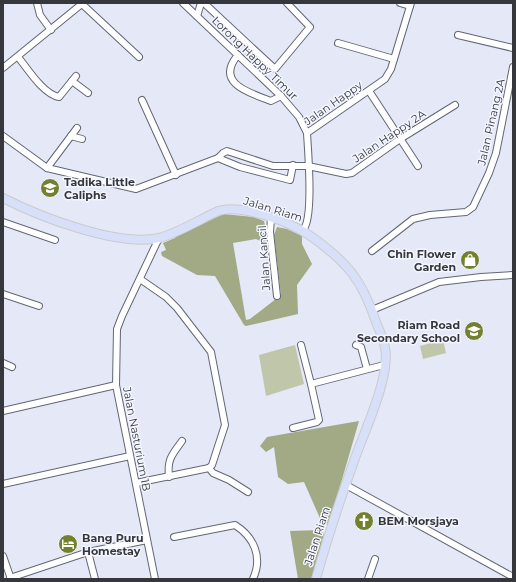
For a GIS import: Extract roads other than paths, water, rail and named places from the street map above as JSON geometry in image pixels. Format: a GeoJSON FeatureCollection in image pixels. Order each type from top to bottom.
{"type":"FeatureCollection","features":[{"type":"Feature","properties":{"kind":"main road","name":"Jalan Riam"},"geometry":{"type":"LineString","coordinates":[[3,199],[38,214],[99,233],[137,239],[159,238],[226,209],[238,209],[271,218],[303,230],[330,249],[348,267],[359,281],[372,310],[385,348],[384,365],[378,395],[346,485],[316,579]]}},
{"type":"Feature","properties":{"kind":"street"},"geometry":{"type":"LineString","coordinates":[[37,3],[40,15],[51,30]]}},
{"type":"Feature","properties":{"kind":"street"},"geometry":{"type":"LineString","coordinates":[[3,68],[82,3],[139,57]]}},
{"type":"Feature","properties":{"kind":"street","name":"Lorong Happy Timur"},"geometry":{"type":"LineString","coordinates":[[182,3],[281,96],[299,117],[307,133]]}},
{"type":"Feature","properties":{"kind":"street"},"geometry":{"type":"LineString","coordinates":[[197,16],[201,3]]}},
{"type":"Feature","properties":{"kind":"street"},"geometry":{"type":"LineString","coordinates":[[204,3],[275,69],[310,27],[288,3]]}},
{"type":"Feature","properties":{"kind":"street"},"geometry":{"type":"LineString","coordinates":[[400,3],[410,4]]}},
{"type":"Feature","properties":{"kind":"street","name":"Jalan Happy"},"geometry":{"type":"LineString","coordinates":[[303,230],[307,227],[309,209],[307,133],[385,79],[394,59],[410,4]]}},
{"type":"Feature","properties":{"kind":"street"},"geometry":{"type":"LineString","coordinates":[[458,34],[513,48]]}},
{"type":"Feature","properties":{"kind":"street"},"geometry":{"type":"LineString","coordinates":[[338,43],[394,59]]}},
{"type":"Feature","properties":{"kind":"street"},"geometry":{"type":"LineString","coordinates":[[238,55],[230,66],[230,72],[232,80],[238,87],[272,101],[281,96]]}},
{"type":"Feature","properties":{"kind":"street"},"geometry":{"type":"LineString","coordinates":[[18,57],[38,82],[54,96],[59,97],[63,94],[74,79],[88,93]]}},
{"type":"Feature","properties":{"kind":"street","name":"Jalan Pinang 2A"},"geometry":{"type":"LineString","coordinates":[[372,251],[412,219],[430,215],[466,212],[473,208],[489,173],[496,153],[511,93],[513,67]]}},
{"type":"Feature","properties":{"kind":"street"},"geometry":{"type":"LineString","coordinates":[[369,91],[418,166]]}},
{"type":"Feature","properties":{"kind":"street"},"geometry":{"type":"LineString","coordinates":[[142,100],[176,175]]}},
{"type":"Feature","properties":{"kind":"street","name":"Jalan Happy 2A"},"geometry":{"type":"LineString","coordinates":[[217,159],[227,151],[273,166],[308,166],[346,174],[352,173],[400,139],[455,105]]}},
{"type":"Feature","properties":{"kind":"street"},"geometry":{"type":"LineString","coordinates":[[47,168],[77,128]]}},
{"type":"Feature","properties":{"kind":"street"},"geometry":{"type":"LineString","coordinates":[[3,136],[47,168],[136,189],[217,159],[240,167],[290,180],[293,165]]}},
{"type":"Feature","properties":{"kind":"street"},"geometry":{"type":"LineString","coordinates":[[71,136],[82,139]]}},
{"type":"Feature","properties":{"kind":"street","name":"Jalan Kancil"},"geometry":{"type":"LineString","coordinates":[[271,218],[270,232],[277,296]]}},
{"type":"Feature","properties":{"kind":"street"},"geometry":{"type":"LineString","coordinates":[[3,222],[55,240]]}},
{"type":"Feature","properties":{"kind":"street","name":"Jalan Nasturium 1B"},"geometry":{"type":"LineString","coordinates":[[155,579],[116,385],[117,329],[159,238]]}},
{"type":"Feature","properties":{"kind":"street"},"geometry":{"type":"LineString","coordinates":[[372,310],[439,282],[513,275]]}},
{"type":"Feature","properties":{"kind":"street"},"geometry":{"type":"LineString","coordinates":[[136,484],[209,468],[212,465],[225,425],[211,352],[177,308],[166,297],[140,279]]}},
{"type":"Feature","properties":{"kind":"street"},"geometry":{"type":"LineString","coordinates":[[3,294],[39,306]]}},
{"type":"Feature","properties":{"kind":"street"},"geometry":{"type":"LineString","coordinates":[[293,428],[317,422],[319,420],[301,345]]}},
{"type":"Feature","properties":{"kind":"street"},"geometry":{"type":"LineString","coordinates":[[356,345],[361,347],[366,369]]}},
{"type":"Feature","properties":{"kind":"street"},"geometry":{"type":"LineString","coordinates":[[3,363],[12,367]]}},
{"type":"Feature","properties":{"kind":"street"},"geometry":{"type":"LineString","coordinates":[[311,384],[384,365]]}},
{"type":"Feature","properties":{"kind":"street"},"geometry":{"type":"LineString","coordinates":[[3,411],[116,385]]}},
{"type":"Feature","properties":{"kind":"street"},"geometry":{"type":"LineString","coordinates":[[169,477],[169,458],[182,441]]}},
{"type":"Feature","properties":{"kind":"street"},"geometry":{"type":"LineString","coordinates":[[3,484],[130,456]]}},
{"type":"Feature","properties":{"kind":"street"},"geometry":{"type":"LineString","coordinates":[[209,468],[213,473],[229,480],[248,492]]}},
{"type":"Feature","properties":{"kind":"street"},"geometry":{"type":"LineString","coordinates":[[346,485],[513,578]]}},
{"type":"Feature","properties":{"kind":"street"},"geometry":{"type":"LineString","coordinates":[[174,537],[235,525],[251,538],[257,563],[253,579]]}},
{"type":"Feature","properties":{"kind":"street"},"geometry":{"type":"LineString","coordinates":[[3,556],[10,578],[88,552],[147,540]]}},
{"type":"Feature","properties":{"kind":"street"},"geometry":{"type":"LineString","coordinates":[[88,552],[95,579]]}},
{"type":"Feature","properties":{"kind":"street"},"geometry":{"type":"LineString","coordinates":[[368,579],[375,560]]}},
{"type":"Feature","properties":{"kind":"place","name":"Tadika Little Caliphs"},"geometry":{"type":"Point","coordinates":[50,188]}},
{"type":"Feature","properties":{"kind":"place","name":"Chin Flower Garden"},"geometry":{"type":"Point","coordinates":[470,260]}},
{"type":"Feature","properties":{"kind":"place","name":"Riam Road Secondary School"},"geometry":{"type":"Point","coordinates":[474,331]}},
{"type":"Feature","properties":{"kind":"place","name":"BEM Morsjaya"},"geometry":{"type":"Point","coordinates":[364,521]}},
{"type":"Feature","properties":{"kind":"place","name":"Bang Puru Homestay"},"geometry":{"type":"Point","coordinates":[68,544]}}]}
